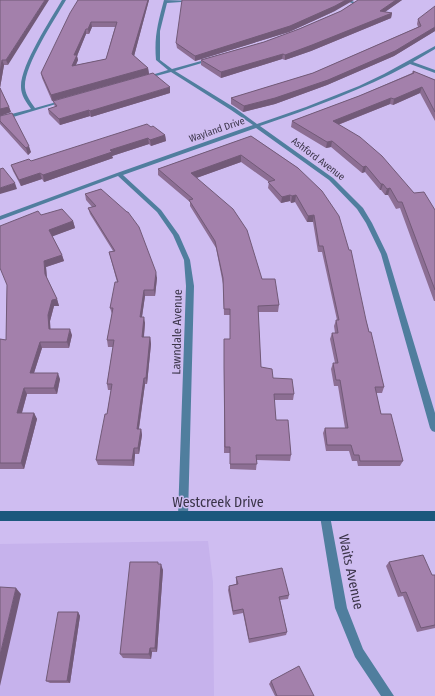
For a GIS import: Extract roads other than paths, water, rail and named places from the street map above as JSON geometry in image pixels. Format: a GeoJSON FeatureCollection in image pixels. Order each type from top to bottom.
{"type":"FeatureCollection","features":[{"type":"Feature","properties":{"kind":"street"},"geometry":{"type":"LineString","coordinates":[[34,109],[26,97],[23,83],[28,66],[64,0]]}},
{"type":"Feature","properties":{"kind":"street"},"geometry":{"type":"LineString","coordinates":[[344,0],[357,1]]}},
{"type":"Feature","properties":{"kind":"street"},"geometry":{"type":"LineString","coordinates":[[166,1],[195,1]]}},
{"type":"Feature","properties":{"kind":"street","name":"Ashford Avenue"},"geometry":{"type":"LineString","coordinates":[[166,1],[158,32],[158,60],[171,71],[256,126],[331,179],[360,208],[370,222],[384,254],[435,428]]}},
{"type":"Feature","properties":{"kind":"street"},"geometry":{"type":"LineString","coordinates":[[350,6],[357,1]]}},
{"type":"Feature","properties":{"kind":"street","name":"Wayland Drive"},"geometry":{"type":"LineString","coordinates":[[0,218],[119,174],[329,100],[411,63],[435,47]]}},
{"type":"Feature","properties":{"kind":"street"},"geometry":{"type":"LineString","coordinates":[[141,80],[212,59]]}},
{"type":"Feature","properties":{"kind":"street"},"geometry":{"type":"LineString","coordinates":[[411,63],[435,72]]}},
{"type":"Feature","properties":{"kind":"street"},"geometry":{"type":"LineString","coordinates":[[0,119],[72,99]]}},
{"type":"Feature","properties":{"kind":"street","name":"Lawndale Avenue"},"geometry":{"type":"LineString","coordinates":[[119,174],[159,211],[176,235],[187,260],[190,286],[183,516]]}},
{"type":"Feature","properties":{"kind":"street","name":"Westcreek Drive"},"geometry":{"type":"LineString","coordinates":[[0,516],[435,516]]}},
{"type":"Feature","properties":{"kind":"street","name":"Waits Avenue"},"geometry":{"type":"LineString","coordinates":[[325,516],[341,608],[359,653],[388,696]]}}]}
